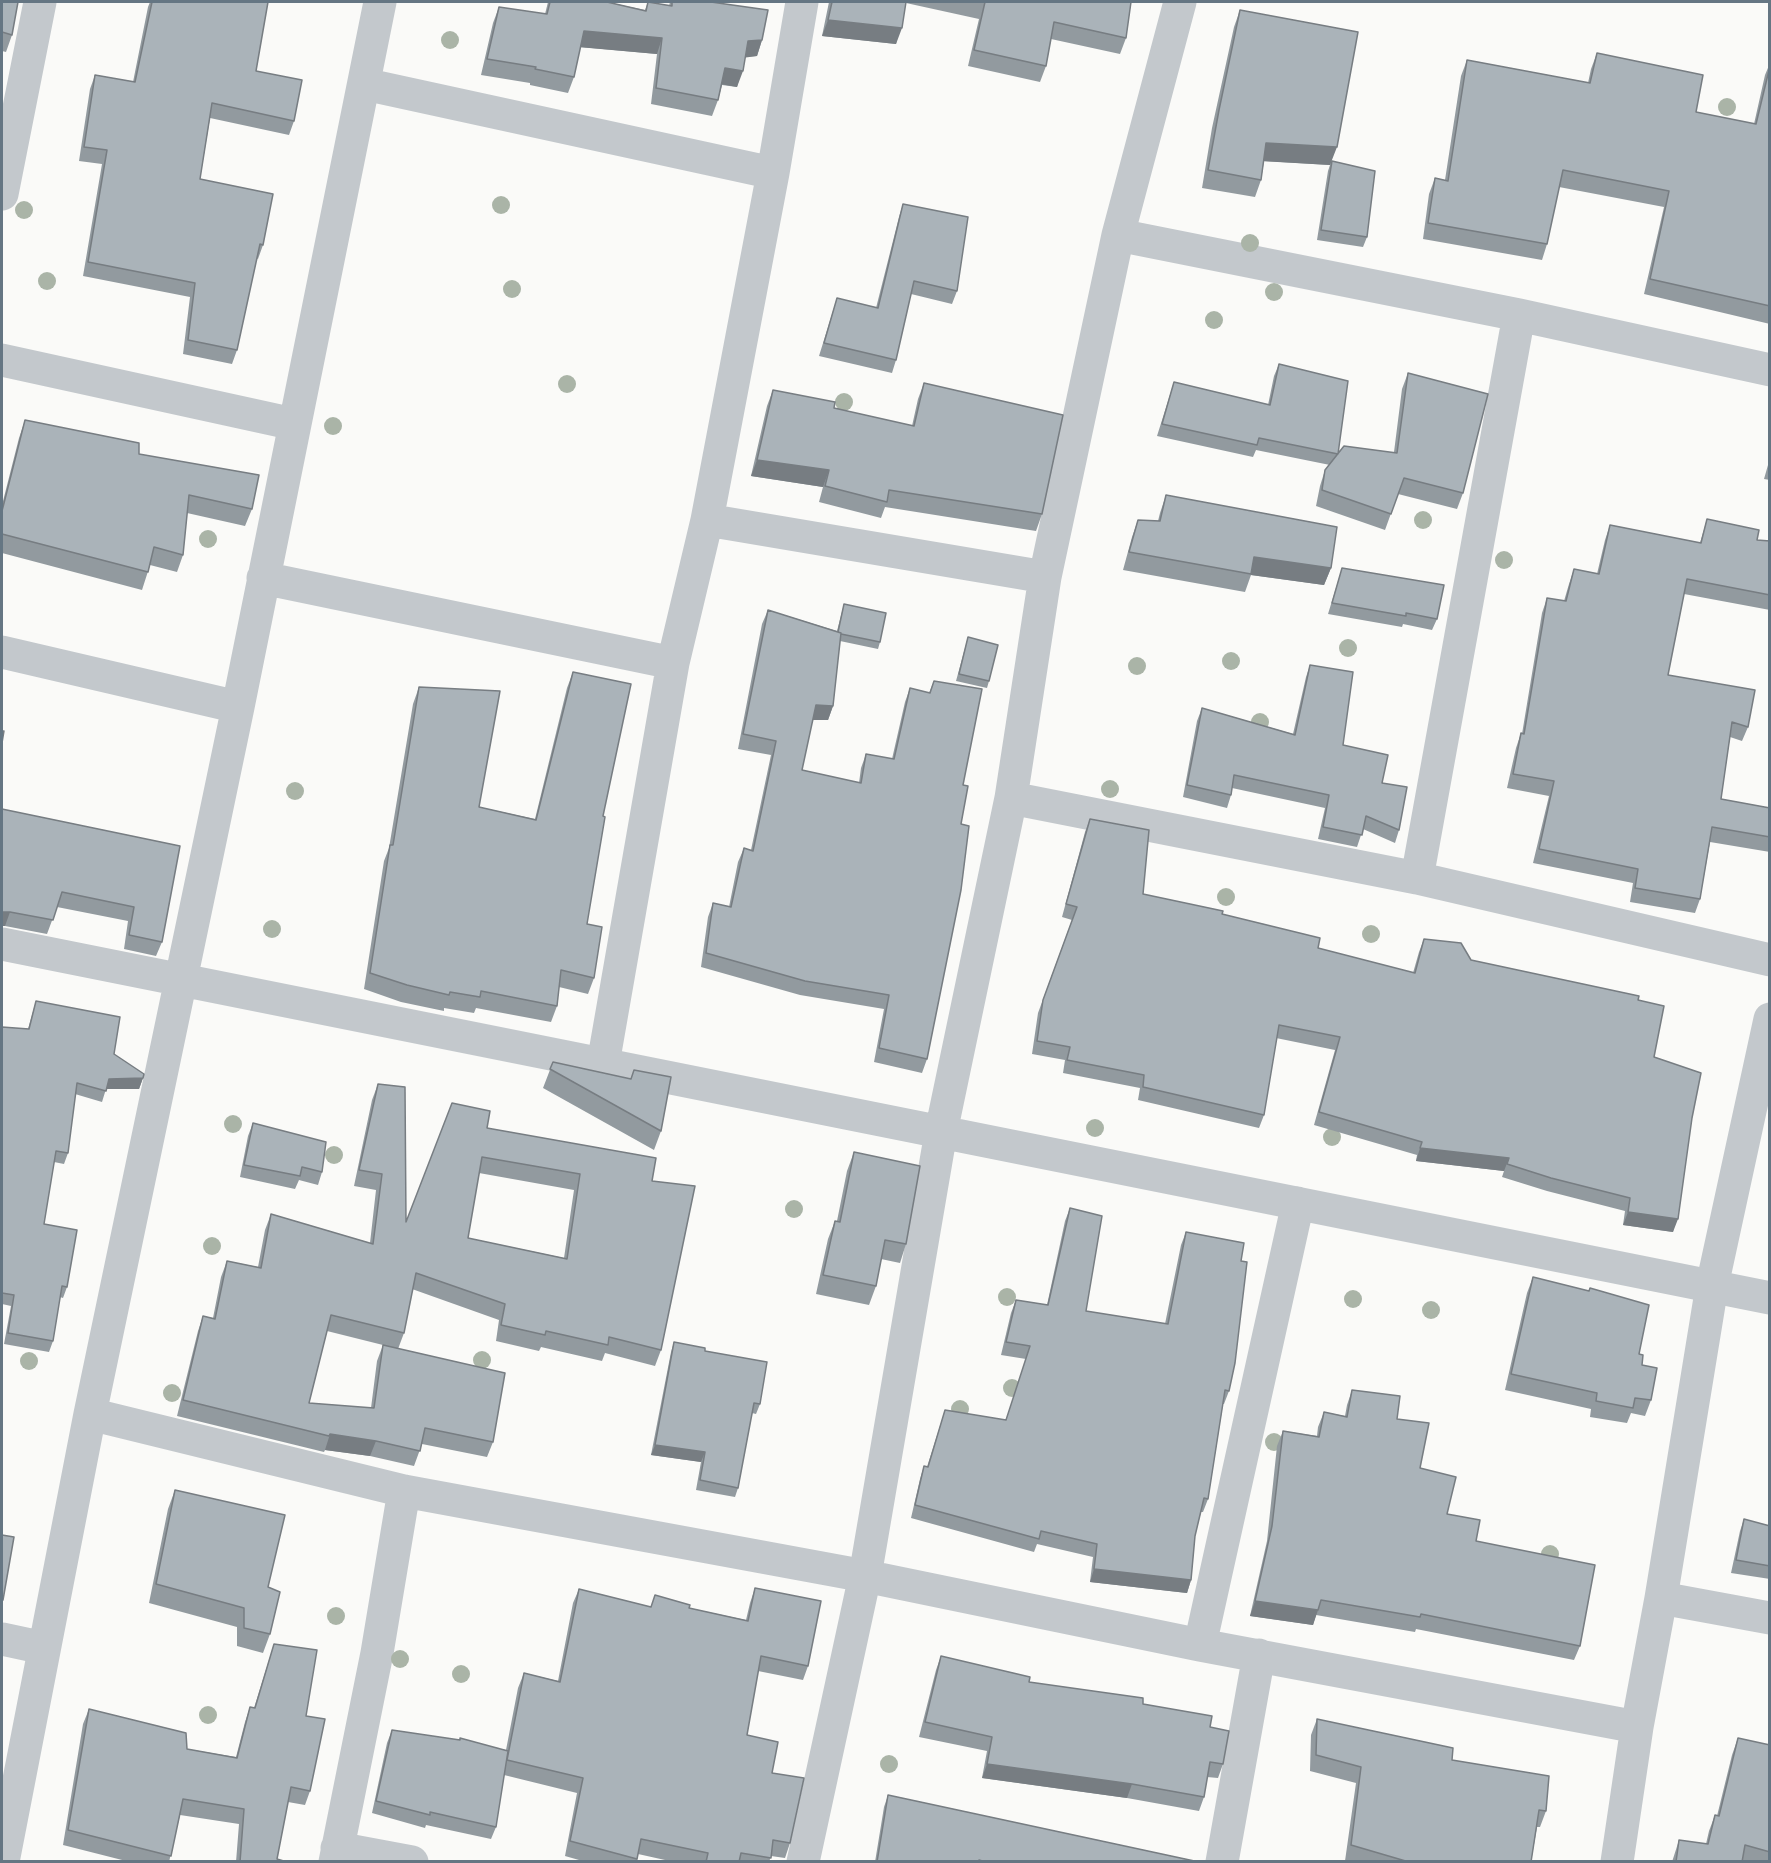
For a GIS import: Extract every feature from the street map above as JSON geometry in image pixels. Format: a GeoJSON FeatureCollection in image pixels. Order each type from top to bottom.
{"type":"FeatureCollection","features":[{"type":"Feature","properties":{"kind":"street"},"geometry":{"type":"LineString","coordinates":[[2,194],[14,68],[40,2]]}},
{"type":"Feature","properties":{"kind":"street"},"geometry":{"type":"LineString","coordinates":[[3,1862],[90,1414],[238,707],[380,2]]}},
{"type":"Feature","properties":{"kind":"street"},"geometry":{"type":"LineString","coordinates":[[603,1064],[673,663],[707,520],[773,173],[802,2]]}},
{"type":"Feature","properties":{"kind":"street"},"geometry":{"type":"LineString","coordinates":[[803,1862],[865,1576],[941,1132],[1011,798],[1045,577],[1118,235],[1180,2]]}},
{"type":"Feature","properties":{"kind":"street"},"geometry":{"type":"LineString","coordinates":[[364,84],[773,173]]}},
{"type":"Feature","properties":{"kind":"street"},"geometry":{"type":"LineString","coordinates":[[1118,235],[1519,315],[1770,370]]}},
{"type":"Feature","properties":{"kind":"street"},"geometry":{"type":"LineString","coordinates":[[1417,878],[1519,315]]}},
{"type":"Feature","properties":{"kind":"street"},"geometry":{"type":"LineString","coordinates":[[2,360],[294,424]]}},
{"type":"Feature","properties":{"kind":"street"},"geometry":{"type":"LineString","coordinates":[[707,520],[1045,577]]}},
{"type":"Feature","properties":{"kind":"street"},"geometry":{"type":"LineString","coordinates":[[263,578],[673,663]]}},
{"type":"Feature","properties":{"kind":"street"},"geometry":{"type":"LineString","coordinates":[[2,652],[238,707]]}},
{"type":"Feature","properties":{"kind":"street"},"geometry":{"type":"LineString","coordinates":[[1011,798],[1417,878],[1770,960]]}},
{"type":"Feature","properties":{"kind":"street"},"geometry":{"type":"LineString","coordinates":[[2,944],[1770,1298]]}},
{"type":"Feature","properties":{"kind":"street"},"geometry":{"type":"LineString","coordinates":[[1617,1862],[1637,1727],[1712,1286],[1769,1020]]}},
{"type":"Feature","properties":{"kind":"street"},"geometry":{"type":"LineString","coordinates":[[1200,1645],[1298,1203]]}},
{"type":"Feature","properties":{"kind":"street"},"geometry":{"type":"LineString","coordinates":[[90,1414],[404,1491],[865,1576],[1200,1645],[1637,1727]]}},
{"type":"Feature","properties":{"kind":"street"},"geometry":{"type":"LineString","coordinates":[[404,1491],[377,1653],[336,1855],[412,1862]]}},
{"type":"Feature","properties":{"kind":"street"},"geometry":{"type":"LineString","coordinates":[[1660,1598],[1770,1618]]}},
{"type":"Feature","properties":{"kind":"street"},"geometry":{"type":"LineString","coordinates":[[2,1639],[44,1648]]}},
{"type":"Feature","properties":{"kind":"street"},"geometry":{"type":"LineString","coordinates":[[1222,1862],[1259,1655]]}},
{"type":"Feature","properties":{"kind":"building"},"geometry":{"type":"Polygon","coordinates":[[[2,2],[18,2],[12,35],[2,32],[2,2]]]}},
{"type":"Feature","properties":{"kind":"building"},"geometry":{"type":"Polygon","coordinates":[[[152,2],[268,2],[256,71],[302,80],[294,121],[212,103],[200,179],[273,194],[237,350],[188,340],[195,283],[88,262],[107,150],[84,147],[95,75],[135,82],[152,2]]]}},
{"type":"Feature","properties":{"kind":"building"},"geometry":{"type":"Polygon","coordinates":[[[550,2],[607,2],[646,11],[648,2],[672,6],[672,2],[711,2],[768,10],[762,40],[748,41],[743,71],[725,68],[718,100],[656,88],[662,38],[584,31],[574,77],[535,69],[536,67],[487,59],[499,7],[547,14],[550,2]]]}},
{"type":"Feature","properties":{"kind":"building"},"geometry":{"type":"Polygon","coordinates":[[[832,2],[906,2],[902,28],[828,20],[832,2]]]}},
{"type":"Feature","properties":{"kind":"building"},"geometry":{"type":"Polygon","coordinates":[[[985,2],[1131,2],[1126,38],[1054,22],[1046,66],[974,50],[985,2]]]}},
{"type":"Feature","properties":{"kind":"building"},"geometry":{"type":"Polygon","coordinates":[[[1240,10],[1358,32],[1337,147],[1266,143],[1261,180],[1208,170],[1240,10]]]}},
{"type":"Feature","properties":{"kind":"building"},"geometry":{"type":"Polygon","coordinates":[[[1597,53],[1703,75],[1696,112],[1756,124],[1770,66],[1770,306],[1650,279],[1669,191],[1563,170],[1547,244],[1428,223],[1435,178],[1448,181],[1467,60],[1590,83],[1597,53]]]}},
{"type":"Feature","properties":{"kind":"building"},"geometry":{"type":"Polygon","coordinates":[[[1332,161],[1375,171],[1367,237],[1321,230],[1332,161]]]}},
{"type":"Feature","properties":{"kind":"building"},"geometry":{"type":"Polygon","coordinates":[[[903,204],[968,217],[957,291],[914,281],[896,360],[824,343],[837,298],[878,308],[903,204]]]}},
{"type":"Feature","properties":{"kind":"building"},"geometry":{"type":"Polygon","coordinates":[[[1279,364],[1348,381],[1338,454],[1259,438],[1257,445],[1162,424],[1174,382],[1270,405],[1279,364]]]}},
{"type":"Feature","properties":{"kind":"building"},"geometry":{"type":"Polygon","coordinates":[[[1408,373],[1488,394],[1463,493],[1404,478],[1391,514],[1322,490],[1325,470],[1344,446],[1397,453],[1408,373]]]}},
{"type":"Feature","properties":{"kind":"building"},"geometry":{"type":"Polygon","coordinates":[[[924,383],[1063,415],[1042,514],[889,490],[887,502],[825,486],[829,470],[757,460],[773,390],[835,402],[834,408],[914,426],[924,383]]]}},
{"type":"Feature","properties":{"kind":"building"},"geometry":{"type":"Polygon","coordinates":[[[25,420],[139,443],[139,454],[259,475],[252,509],[189,495],[183,555],[154,547],[148,572],[2,534],[2,511],[25,420]]]}},
{"type":"Feature","properties":{"kind":"building"},"geometry":{"type":"Polygon","coordinates":[[[1166,495],[1337,527],[1331,568],[1254,557],[1251,574],[1129,552],[1138,520],[1160,521],[1166,495]]]}},
{"type":"Feature","properties":{"kind":"building"},"geometry":{"type":"Polygon","coordinates":[[[1707,519],[1759,530],[1757,540],[1770,541],[1770,595],[1687,579],[1668,675],[1755,690],[1748,727],[1732,722],[1721,799],[1770,808],[1770,837],[1712,827],[1700,899],[1635,888],[1638,869],[1539,849],[1554,781],[1513,774],[1521,733],[1524,734],[1547,598],[1566,601],[1574,569],[1599,574],[1610,525],[1701,543],[1707,519]]]}},
{"type":"Feature","properties":{"kind":"building"},"geometry":{"type":"Polygon","coordinates":[[[1342,568],[1444,585],[1437,619],[1332,603],[1342,568]]]}},
{"type":"Feature","properties":{"kind":"building"},"geometry":{"type":"Polygon","coordinates":[[[844,604],[886,613],[880,642],[838,632],[844,604]]]}},
{"type":"Feature","properties":{"kind":"building"},"geometry":{"type":"Polygon","coordinates":[[[768,610],[841,633],[833,706],[816,705],[802,770],[861,783],[866,754],[894,759],[910,688],[930,693],[934,681],[982,689],[963,785],[968,786],[961,824],[969,826],[961,890],[927,1059],[879,1048],[889,995],[805,981],[706,953],[713,903],[731,907],[744,848],[753,851],[776,741],[743,734],[768,610]]]}},
{"type":"Feature","properties":{"kind":"building"},"geometry":{"type":"Polygon","coordinates":[[[968,637],[998,645],[989,681],[959,674],[968,637]]]}},
{"type":"Feature","properties":{"kind":"building"},"geometry":{"type":"Polygon","coordinates":[[[1310,665],[1353,672],[1343,745],[1388,755],[1382,783],[1407,787],[1399,830],[1366,816],[1362,835],[1323,827],[1329,795],[1234,775],[1231,795],[1187,785],[1202,708],[1295,735],[1310,665]]]}},
{"type":"Feature","properties":{"kind":"building"},"geometry":{"type":"Polygon","coordinates":[[[573,672],[631,684],[603,816],[605,817],[587,924],[602,927],[594,978],[561,970],[557,1006],[481,991],[480,997],[450,992],[449,995],[370,973],[390,845],[393,845],[419,687],[500,691],[479,807],[536,820],[573,672]]]}},
{"type":"Feature","properties":{"kind":"building"},"geometry":{"type":"Polygon","coordinates":[[[2,809],[180,846],[162,942],[129,935],[134,907],[62,892],[53,920],[2,912],[2,809]]]}},
{"type":"Feature","properties":{"kind":"building"},"geometry":{"type":"Polygon","coordinates":[[[1090,819],[1149,830],[1143,894],[1223,911],[1222,914],[1320,938],[1318,948],[1415,973],[1424,939],[1461,943],[1471,960],[1639,996],[1638,1000],[1664,1006],[1654,1057],[1701,1073],[1692,1118],[1678,1219],[1628,1212],[1630,1198],[1507,1164],[1509,1158],[1420,1148],[1422,1142],[1319,1112],[1340,1037],[1279,1025],[1264,1115],[1143,1087],[1144,1075],[1067,1060],[1070,1047],[1037,1041],[1043,1000],[1077,907],[1066,904],[1090,819]]]}},
{"type":"Feature","properties":{"kind":"building"},"geometry":{"type":"Polygon","coordinates":[[[36,1001],[120,1017],[114,1054],[144,1074],[143,1078],[109,1079],[106,1091],[77,1083],[68,1153],[56,1151],[44,1224],[77,1230],[67,1287],[62,1286],[53,1341],[8,1333],[14,1295],[2,1293],[2,1027],[29,1029],[36,1001]]]}},
{"type":"Feature","properties":{"kind":"building"},"geometry":{"type":"Polygon","coordinates":[[[553,1062],[631,1079],[634,1070],[671,1077],[661,1131],[550,1069],[553,1062]]]}},
{"type":"Feature","properties":{"kind":"building"},"geometry":{"type":"Polygon","coordinates":[[[378,1084],[405,1087],[406,1222],[452,1103],[490,1111],[487,1128],[656,1158],[652,1181],[695,1186],[661,1350],[609,1337],[608,1345],[546,1331],[545,1335],[501,1325],[505,1304],[416,1273],[404,1333],[331,1315],[309,1403],[374,1408],[383,1345],[505,1373],[493,1442],[425,1428],[420,1451],[376,1441],[330,1434],[329,1436],[183,1400],[203,1316],[215,1319],[227,1261],[261,1268],[271,1214],[373,1244],[382,1174],[359,1170],[378,1084]],[[482,1157],[468,1238],[567,1259],[580,1174],[482,1157]]]}},
{"type":"Feature","properties":{"kind":"building"},"geometry":{"type":"Polygon","coordinates":[[[253,1123],[326,1142],[322,1172],[302,1167],[300,1176],[244,1165],[253,1123]]]}},
{"type":"Feature","properties":{"kind":"building"},"geometry":{"type":"Polygon","coordinates":[[[854,1152],[920,1166],[906,1244],[885,1240],[876,1286],[823,1275],[835,1221],[840,1222],[854,1152]]]}},
{"type":"Feature","properties":{"kind":"building"},"geometry":{"type":"Polygon","coordinates":[[[1070,1208],[1102,1216],[1086,1311],[1168,1324],[1186,1232],[1244,1243],[1241,1261],[1247,1262],[1235,1363],[1229,1391],[1225,1390],[1208,1499],[1204,1498],[1195,1536],[1191,1580],[1094,1569],[1097,1544],[1041,1531],[1039,1539],[915,1505],[924,1466],[928,1467],[945,1410],[1006,1420],[1030,1346],[1006,1342],[1016,1300],[1048,1305],[1070,1208]]]}},
{"type":"Feature","properties":{"kind":"building"},"geometry":{"type":"Polygon","coordinates":[[[1533,1277],[1589,1291],[1590,1288],[1649,1305],[1639,1354],[1643,1355],[1642,1365],[1657,1368],[1651,1400],[1635,1398],[1633,1408],[1596,1401],[1597,1393],[1511,1374],[1533,1277]]]}},
{"type":"Feature","properties":{"kind":"building"},"geometry":{"type":"Polygon","coordinates":[[[674,1342],[705,1348],[705,1351],[767,1362],[760,1404],[754,1403],[738,1488],[700,1480],[705,1452],[655,1445],[674,1342]]]}},
{"type":"Feature","properties":{"kind":"building"},"geometry":{"type":"Polygon","coordinates":[[[1352,1390],[1400,1396],[1397,1419],[1429,1423],[1420,1468],[1456,1477],[1447,1514],[1480,1520],[1476,1541],[1595,1565],[1580,1646],[1421,1614],[1420,1617],[1321,1600],[1318,1610],[1255,1601],[1272,1526],[1283,1431],[1319,1437],[1324,1412],[1347,1417],[1352,1390]]]}},
{"type":"Feature","properties":{"kind":"building"},"geometry":{"type":"Polygon","coordinates":[[[175,1490],[285,1515],[268,1587],[280,1592],[270,1634],[244,1628],[244,1608],[156,1584],[175,1490]]]}},
{"type":"Feature","properties":{"kind":"building"},"geometry":{"type":"Polygon","coordinates":[[[1744,1519],[1770,1526],[1770,1566],[1736,1560],[1744,1519]]]}},
{"type":"Feature","properties":{"kind":"building"},"geometry":{"type":"Polygon","coordinates":[[[2,1535],[14,1537],[3,1600],[2,1600],[2,1535]]]}},
{"type":"Feature","properties":{"kind":"building"},"geometry":{"type":"Polygon","coordinates":[[[755,1588],[821,1601],[808,1666],[761,1656],[747,1735],[778,1742],[772,1773],[804,1778],[790,1843],[773,1840],[771,1858],[741,1853],[739,1862],[706,1862],[708,1853],[641,1839],[637,1859],[570,1841],[583,1778],[507,1760],[524,1673],[560,1682],[579,1589],[651,1607],[655,1595],[690,1605],[689,1608],[748,1621],[755,1588]]]}},
{"type":"Feature","properties":{"kind":"building"},"geometry":{"type":"Polygon","coordinates":[[[274,1644],[317,1650],[306,1716],[325,1719],[310,1791],[291,1787],[277,1859],[287,1862],[240,1862],[244,1809],[183,1799],[171,1856],[68,1830],[89,1709],[186,1733],[187,1749],[237,1758],[250,1707],[255,1708],[274,1644]]]}},
{"type":"Feature","properties":{"kind":"building"},"geometry":{"type":"Polygon","coordinates":[[[941,1656],[1030,1677],[1029,1682],[1143,1698],[1143,1704],[1212,1716],[1210,1727],[1229,1731],[1223,1764],[1210,1762],[1204,1797],[1132,1784],[987,1764],[992,1737],[925,1722],[941,1656]]]}},
{"type":"Feature","properties":{"kind":"building"},"geometry":{"type":"Polygon","coordinates":[[[1317,1719],[1453,1748],[1452,1760],[1549,1776],[1546,1811],[1539,1810],[1531,1862],[1409,1862],[1351,1845],[1361,1767],[1316,1755],[1317,1719]]]}},
{"type":"Feature","properties":{"kind":"building"},"geometry":{"type":"Polygon","coordinates":[[[392,1730],[460,1740],[460,1738],[508,1751],[496,1827],[430,1812],[430,1815],[376,1801],[392,1730]]]}},
{"type":"Feature","properties":{"kind":"building"},"geometry":{"type":"Polygon","coordinates":[[[1738,1738],[1770,1745],[1770,1852],[1745,1845],[1742,1862],[1676,1862],[1679,1840],[1708,1844],[1715,1815],[1719,1816],[1738,1738]]]}},
{"type":"Feature","properties":{"kind":"building"},"geometry":{"type":"Polygon","coordinates":[[[888,1795],[1199,1862],[986,1862],[979,1860],[979,1862],[877,1862],[888,1795]]]}}]}
